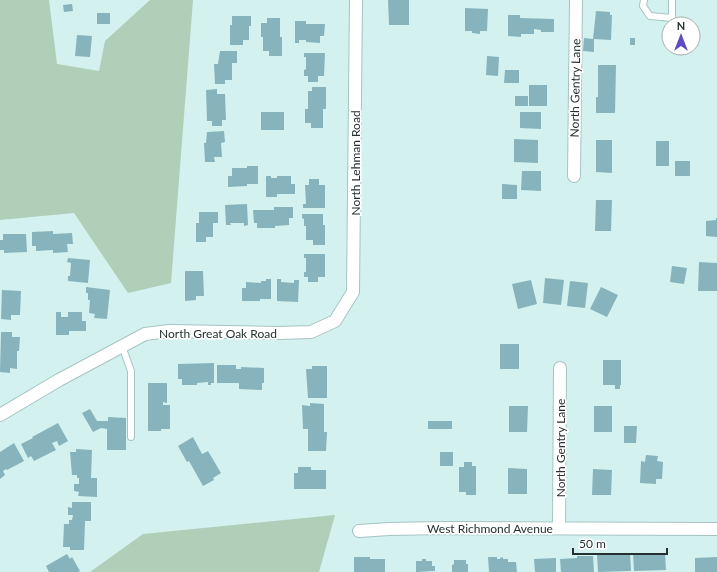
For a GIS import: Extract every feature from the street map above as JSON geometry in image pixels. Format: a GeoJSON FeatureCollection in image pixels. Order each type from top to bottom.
{"type":"FeatureCollection","features":[{"type":"Feature","properties":{"kind":"street","name":"North Lehman Road"},"geometry":{"type":"LineString","coordinates":[[335,321],[353,292],[356,0]]}},
{"type":"Feature","properties":{"kind":"street","name":"North Gentry Lane"},"geometry":{"type":"LineString","coordinates":[[574,176],[576,0]]}},
{"type":"Feature","properties":{"kind":"street","name":"North Great Oak Road"},"geometry":{"type":"LineString","coordinates":[[0,415],[145,334],[169,331],[311,332],[335,321]]}},
{"type":"Feature","properties":{"kind":"street","name":"North Gentry Lane"},"geometry":{"type":"LineString","coordinates":[[559,528],[560,368]]}},
{"type":"Feature","properties":{"kind":"street","name":"West Richmond Avenue"},"geometry":{"type":"LineString","coordinates":[[359,531],[389,528],[717,529]]}},
{"type":"Feature","properties":{"kind":"lane"},"geometry":{"type":"LineString","coordinates":[[644,0],[643,6],[650,16],[661,18]]}},
{"type":"Feature","properties":{"kind":"lane"},"geometry":{"type":"LineString","coordinates":[[672,0],[672,16]]}},
{"type":"Feature","properties":{"kind":"lane"},"geometry":{"type":"LineString","coordinates":[[122,346],[131,371],[131,437]]}},
{"type":"Feature","properties":{"kind":"green space"},"geometry":{"type":"Polygon","coordinates":[[[0,0],[49,0],[57,64],[99,71],[105,41],[150,0],[193,0],[171,283],[128,293],[74,213],[0,220],[0,0]]]}},
{"type":"Feature","properties":{"kind":"green space"},"geometry":{"type":"Polygon","coordinates":[[[335,515],[319,572],[90,572],[143,534],[335,515]]]}},
{"type":"Feature","properties":{"kind":"building"},"geometry":{"type":"Polygon","coordinates":[[[388,0],[409,0],[409,25],[389,25],[388,0]]]}},
{"type":"Feature","properties":{"kind":"building"},"geometry":{"type":"Polygon","coordinates":[[[72,4],[73,11],[64,12],[63,5],[72,4]]]}},
{"type":"Feature","properties":{"kind":"building"},"geometry":{"type":"Polygon","coordinates":[[[465,8],[488,9],[487,31],[480,31],[480,34],[472,33],[472,31],[465,31],[465,8]]]}},
{"type":"Feature","properties":{"kind":"building"},"geometry":{"type":"Polygon","coordinates":[[[596,11],[610,12],[610,15],[612,15],[611,40],[594,39],[594,52],[583,51],[584,38],[593,39],[596,11]]]}},
{"type":"Feature","properties":{"kind":"building"},"geometry":{"type":"Polygon","coordinates":[[[97,13],[110,13],[110,24],[97,24],[97,13]]]}},
{"type":"Feature","properties":{"kind":"building"},"geometry":{"type":"Polygon","coordinates":[[[508,15],[520,15],[520,18],[554,19],[554,32],[541,32],[541,30],[534,29],[534,34],[521,34],[521,37],[508,36],[508,15]]]}},
{"type":"Feature","properties":{"kind":"building"},"geometry":{"type":"Polygon","coordinates":[[[232,16],[251,16],[249,40],[243,40],[243,45],[230,45],[230,25],[232,25],[232,16]]]}},
{"type":"Feature","properties":{"kind":"building"},"geometry":{"type":"Polygon","coordinates":[[[267,18],[280,18],[282,56],[269,56],[269,51],[263,51],[261,23],[267,23],[267,18]]]}},
{"type":"Feature","properties":{"kind":"building"},"geometry":{"type":"Polygon","coordinates":[[[295,21],[306,21],[306,24],[325,24],[324,36],[320,36],[320,43],[299,40],[299,43],[295,43],[295,21]]]}},
{"type":"Feature","properties":{"kind":"building"},"geometry":{"type":"Polygon","coordinates":[[[77,35],[92,36],[90,57],[75,56],[77,35]]]}},
{"type":"Feature","properties":{"kind":"building"},"geometry":{"type":"Polygon","coordinates":[[[630,38],[635,38],[635,45],[630,45],[630,38]]]}},
{"type":"Feature","properties":{"kind":"building"},"geometry":{"type":"Polygon","coordinates":[[[220,51],[237,51],[237,63],[232,63],[232,80],[225,80],[225,84],[215,84],[214,64],[218,64],[220,51]]]}},
{"type":"Feature","properties":{"kind":"building"},"geometry":{"type":"Polygon","coordinates":[[[304,53],[325,53],[324,76],[318,76],[318,82],[308,82],[308,76],[304,76],[304,70],[306,69],[306,57],[304,57],[304,53]]]}},
{"type":"Feature","properties":{"kind":"building"},"geometry":{"type":"Polygon","coordinates":[[[487,56],[499,57],[498,76],[486,75],[487,56]]]}},
{"type":"Feature","properties":{"kind":"building"},"geometry":{"type":"Polygon","coordinates":[[[598,65],[616,65],[615,113],[596,113],[596,97],[598,97],[598,65]]]}},
{"type":"Feature","properties":{"kind":"building"},"geometry":{"type":"Polygon","coordinates":[[[505,70],[519,70],[519,83],[504,83],[505,70]]]}},
{"type":"Feature","properties":{"kind":"building"},"geometry":{"type":"Polygon","coordinates":[[[529,85],[547,85],[547,106],[529,106],[529,85]]]}},
{"type":"Feature","properties":{"kind":"building"},"geometry":{"type":"Polygon","coordinates":[[[312,87],[326,87],[326,109],[323,109],[323,128],[311,128],[311,123],[305,123],[305,109],[308,109],[308,91],[312,91],[312,87]]]}},
{"type":"Feature","properties":{"kind":"building"},"geometry":{"type":"Polygon","coordinates":[[[217,89],[217,94],[225,94],[226,120],[222,120],[222,126],[212,126],[212,121],[207,121],[206,90],[217,89]]]}},
{"type":"Feature","properties":{"kind":"building"},"geometry":{"type":"Polygon","coordinates":[[[515,96],[528,96],[528,106],[515,106],[515,96]]]}},
{"type":"Feature","properties":{"kind":"building"},"geometry":{"type":"Polygon","coordinates":[[[261,112],[284,112],[284,130],[261,130],[261,112]]]}},
{"type":"Feature","properties":{"kind":"building"},"geometry":{"type":"Polygon","coordinates":[[[520,112],[541,112],[541,129],[520,128],[520,112]]]}},
{"type":"Feature","properties":{"kind":"building"},"geometry":{"type":"Polygon","coordinates":[[[224,131],[225,142],[221,143],[222,157],[214,157],[215,162],[205,162],[204,143],[206,143],[207,132],[224,131]]]}},
{"type":"Feature","properties":{"kind":"building"},"geometry":{"type":"Polygon","coordinates":[[[514,139],[538,140],[538,163],[514,162],[514,139]]]}},
{"type":"Feature","properties":{"kind":"building"},"geometry":{"type":"Polygon","coordinates":[[[596,140],[612,140],[612,173],[596,172],[596,140]]]}},
{"type":"Feature","properties":{"kind":"building"},"geometry":{"type":"Polygon","coordinates":[[[656,141],[669,141],[669,166],[656,166],[656,141]]]}},
{"type":"Feature","properties":{"kind":"building"},"geometry":{"type":"Polygon","coordinates":[[[675,161],[690,161],[690,176],[675,176],[675,161]]]}},
{"type":"Feature","properties":{"kind":"building"},"geometry":{"type":"Polygon","coordinates":[[[247,166],[258,166],[258,184],[228,187],[228,176],[232,176],[232,168],[247,168],[247,166]]]}},
{"type":"Feature","properties":{"kind":"building"},"geometry":{"type":"Polygon","coordinates":[[[522,171],[541,171],[541,191],[521,190],[522,171]]]}},
{"type":"Feature","properties":{"kind":"building"},"geometry":{"type":"Polygon","coordinates":[[[266,176],[277,178],[277,176],[291,176],[291,184],[295,184],[295,194],[277,194],[277,197],[266,197],[266,176]]]}},
{"type":"Feature","properties":{"kind":"building"},"geometry":{"type":"Polygon","coordinates":[[[309,179],[319,179],[319,185],[325,185],[325,208],[303,208],[303,204],[306,204],[305,185],[309,185],[309,179]]]}},
{"type":"Feature","properties":{"kind":"building"},"geometry":{"type":"Polygon","coordinates":[[[502,184],[517,185],[517,199],[502,199],[502,184]]]}},
{"type":"Feature","properties":{"kind":"building"},"geometry":{"type":"Polygon","coordinates":[[[596,200],[612,200],[611,231],[595,231],[596,200]]]}},
{"type":"Feature","properties":{"kind":"building"},"geometry":{"type":"Polygon","coordinates":[[[247,204],[248,225],[244,226],[244,223],[230,223],[231,225],[226,225],[225,205],[247,204]]]}},
{"type":"Feature","properties":{"kind":"building"},"geometry":{"type":"Polygon","coordinates":[[[274,207],[293,207],[293,218],[289,218],[289,225],[275,226],[275,228],[257,228],[257,223],[254,223],[253,210],[274,210],[274,207]]]}},
{"type":"Feature","properties":{"kind":"building"},"geometry":{"type":"Polygon","coordinates":[[[199,212],[218,212],[218,223],[213,223],[213,237],[206,237],[206,242],[196,242],[196,223],[199,223],[199,212]]]}},
{"type":"Feature","properties":{"kind":"building"},"geometry":{"type":"Polygon","coordinates":[[[302,214],[323,214],[323,225],[325,225],[325,245],[313,245],[313,240],[306,240],[306,226],[304,226],[302,214]]]}},
{"type":"Feature","properties":{"kind":"building"},"geometry":{"type":"Polygon","coordinates":[[[716,218],[717,237],[706,236],[706,221],[716,220],[716,218]]]}},
{"type":"Feature","properties":{"kind":"building"},"geometry":{"type":"Polygon","coordinates":[[[53,231],[53,234],[72,233],[73,244],[67,244],[68,252],[53,253],[53,250],[36,251],[36,246],[32,246],[32,232],[53,231]]]}},
{"type":"Feature","properties":{"kind":"building"},"geometry":{"type":"Polygon","coordinates":[[[3,234],[26,234],[27,252],[4,253],[4,250],[0,250],[0,240],[3,240],[3,234]]]}},
{"type":"Feature","properties":{"kind":"building"},"geometry":{"type":"Polygon","coordinates":[[[304,254],[325,254],[325,277],[318,277],[318,282],[308,282],[308,277],[304,277],[304,272],[306,272],[306,258],[304,258],[304,254]]]}},
{"type":"Feature","properties":{"kind":"building"},"geometry":{"type":"Polygon","coordinates":[[[68,258],[90,260],[88,283],[68,281],[71,263],[67,262],[68,258]]]}},
{"type":"Feature","properties":{"kind":"building"},"geometry":{"type":"Polygon","coordinates":[[[699,262],[717,263],[717,291],[698,291],[699,262]]]}},
{"type":"Feature","properties":{"kind":"building"},"geometry":{"type":"Polygon","coordinates":[[[672,266],[687,268],[684,284],[670,282],[672,266]]]}},
{"type":"Feature","properties":{"kind":"building"},"geometry":{"type":"Polygon","coordinates":[[[185,271],[203,271],[204,296],[196,296],[196,300],[185,301],[185,271]]]}},
{"type":"Feature","properties":{"kind":"building"},"geometry":{"type":"Polygon","coordinates":[[[545,278],[564,280],[561,305],[543,303],[545,278]]]}},
{"type":"Feature","properties":{"kind":"building"},"geometry":{"type":"Polygon","coordinates":[[[266,279],[271,279],[271,299],[260,299],[260,301],[242,301],[242,288],[246,288],[246,282],[261,283],[261,281],[266,281],[266,279]]]}},
{"type":"Feature","properties":{"kind":"building"},"geometry":{"type":"Polygon","coordinates":[[[277,279],[281,279],[281,282],[294,283],[294,280],[299,280],[298,302],[277,301],[277,279]]]}},
{"type":"Feature","properties":{"kind":"building"},"geometry":{"type":"Polygon","coordinates":[[[531,280],[537,304],[518,309],[512,284],[531,280]]]}},
{"type":"Feature","properties":{"kind":"building"},"geometry":{"type":"Polygon","coordinates":[[[570,281],[588,283],[585,308],[567,306],[570,281]]]}},
{"type":"Feature","properties":{"kind":"building"},"geometry":{"type":"Polygon","coordinates":[[[86,287],[110,290],[107,319],[94,318],[95,314],[89,313],[90,300],[88,300],[86,287]]]}},
{"type":"Feature","properties":{"kind":"building"},"geometry":{"type":"Polygon","coordinates":[[[601,287],[618,295],[607,317],[590,309],[601,287]]]}},
{"type":"Feature","properties":{"kind":"building"},"geometry":{"type":"Polygon","coordinates":[[[2,290],[21,291],[20,315],[11,315],[11,320],[1,319],[2,290]]]}},
{"type":"Feature","properties":{"kind":"building"},"geometry":{"type":"Polygon","coordinates":[[[56,312],[61,312],[61,317],[68,317],[68,312],[82,312],[82,321],[86,321],[86,331],[69,331],[69,335],[56,335],[56,312]]]}},
{"type":"Feature","properties":{"kind":"building"},"geometry":{"type":"Polygon","coordinates":[[[1,332],[12,332],[12,337],[20,337],[19,351],[17,351],[17,369],[10,368],[10,373],[0,372],[1,332]]]}},
{"type":"Feature","properties":{"kind":"building"},"geometry":{"type":"Polygon","coordinates":[[[500,344],[519,344],[519,369],[500,369],[500,344]]]}},
{"type":"Feature","properties":{"kind":"building"},"geometry":{"type":"Polygon","coordinates":[[[603,360],[621,360],[620,389],[615,389],[615,385],[603,385],[603,360]]]}},
{"type":"Feature","properties":{"kind":"building"},"geometry":{"type":"Polygon","coordinates":[[[214,363],[214,383],[211,383],[211,385],[208,385],[208,382],[197,383],[197,385],[182,385],[182,379],[178,379],[178,364],[214,363]]]}},
{"type":"Feature","properties":{"kind":"building"},"geometry":{"type":"Polygon","coordinates":[[[217,365],[236,365],[236,369],[241,369],[241,367],[264,368],[264,383],[262,383],[262,390],[239,389],[239,383],[217,383],[217,365]]]}},
{"type":"Feature","properties":{"kind":"building"},"geometry":{"type":"Polygon","coordinates":[[[312,366],[327,366],[327,398],[308,398],[306,369],[312,369],[312,366]]]}},
{"type":"Feature","properties":{"kind":"building"},"geometry":{"type":"Polygon","coordinates":[[[148,383],[167,383],[167,403],[163,402],[163,405],[170,405],[170,429],[148,431],[148,383]]]}},
{"type":"Feature","properties":{"kind":"building"},"geometry":{"type":"Polygon","coordinates":[[[310,403],[324,404],[324,432],[327,432],[326,451],[308,451],[308,429],[303,429],[302,405],[310,406],[310,403]]]}},
{"type":"Feature","properties":{"kind":"building"},"geometry":{"type":"Polygon","coordinates":[[[509,406],[528,406],[527,432],[509,432],[509,406]]]}},
{"type":"Feature","properties":{"kind":"building"},"geometry":{"type":"Polygon","coordinates":[[[594,406],[612,406],[612,432],[594,432],[594,406]]]}},
{"type":"Feature","properties":{"kind":"building"},"geometry":{"type":"Polygon","coordinates":[[[90,409],[97,421],[108,421],[108,417],[126,418],[126,450],[107,450],[107,429],[101,428],[93,432],[82,413],[90,409]]]}},
{"type":"Feature","properties":{"kind":"building"},"geometry":{"type":"Polygon","coordinates":[[[428,421],[452,421],[452,429],[428,429],[428,421]]]}},
{"type":"Feature","properties":{"kind":"building"},"geometry":{"type":"Polygon","coordinates":[[[58,423],[68,441],[59,446],[57,441],[52,443],[56,450],[34,461],[31,456],[28,458],[21,444],[58,423]]]}},
{"type":"Feature","properties":{"kind":"building"},"geometry":{"type":"Polygon","coordinates":[[[624,426],[637,426],[636,443],[624,443],[624,426]]]}},
{"type":"Feature","properties":{"kind":"building"},"geometry":{"type":"Polygon","coordinates":[[[193,437],[202,454],[208,451],[221,473],[213,478],[214,480],[203,486],[189,461],[187,462],[178,446],[193,437]]]}},
{"type":"Feature","properties":{"kind":"building"},"geometry":{"type":"Polygon","coordinates":[[[14,443],[24,461],[3,471],[5,475],[0,479],[0,452],[14,443]]]}},
{"type":"Feature","properties":{"kind":"building"},"geometry":{"type":"Polygon","coordinates":[[[76,449],[92,450],[91,478],[97,478],[97,497],[78,496],[79,492],[74,491],[74,484],[79,484],[79,478],[77,478],[77,475],[72,475],[70,452],[76,452],[76,449]]]}},
{"type":"Feature","properties":{"kind":"building"},"geometry":{"type":"Polygon","coordinates":[[[440,452],[453,452],[453,466],[440,466],[440,452]]]}},
{"type":"Feature","properties":{"kind":"building"},"geometry":{"type":"Polygon","coordinates":[[[646,455],[658,456],[657,461],[663,462],[662,479],[656,479],[656,484],[640,483],[641,461],[645,462],[646,455]]]}},
{"type":"Feature","properties":{"kind":"building"},"geometry":{"type":"Polygon","coordinates":[[[464,462],[472,462],[472,466],[476,466],[476,495],[466,495],[466,492],[459,492],[459,467],[464,467],[464,462]]]}},
{"type":"Feature","properties":{"kind":"building"},"geometry":{"type":"Polygon","coordinates":[[[298,467],[311,467],[311,470],[326,470],[326,489],[294,489],[294,473],[298,473],[298,467]]]}},
{"type":"Feature","properties":{"kind":"building"},"geometry":{"type":"Polygon","coordinates":[[[508,468],[527,469],[527,494],[508,494],[508,468]]]}},
{"type":"Feature","properties":{"kind":"building"},"geometry":{"type":"Polygon","coordinates":[[[593,469],[612,470],[611,495],[592,495],[593,469]]]}},
{"type":"Feature","properties":{"kind":"building"},"geometry":{"type":"Polygon","coordinates":[[[72,502],[91,502],[91,521],[85,521],[84,550],[70,550],[70,547],[63,547],[64,524],[69,524],[69,520],[72,520],[73,515],[68,515],[68,507],[72,508],[72,502]]]}},
{"type":"Feature","properties":{"kind":"building"},"geometry":{"type":"Polygon","coordinates":[[[630,553],[631,571],[598,572],[597,555],[630,553]]]}},
{"type":"Feature","properties":{"kind":"building"},"geometry":{"type":"Polygon","coordinates":[[[665,553],[666,570],[634,571],[633,554],[665,553]]]}},
{"type":"Feature","properties":{"kind":"building"},"geometry":{"type":"Polygon","coordinates":[[[67,554],[70,559],[72,557],[80,571],[49,572],[46,566],[67,554]]]}},
{"type":"Feature","properties":{"kind":"building"},"geometry":{"type":"Polygon","coordinates":[[[577,556],[593,556],[594,572],[561,572],[560,559],[577,558],[577,556]]]}},
{"type":"Feature","properties":{"kind":"building"},"geometry":{"type":"Polygon","coordinates":[[[354,557],[385,559],[385,572],[354,572],[354,557]]]}},
{"type":"Feature","properties":{"kind":"building"},"geometry":{"type":"Polygon","coordinates":[[[488,557],[497,557],[497,559],[500,559],[503,557],[503,559],[508,559],[508,562],[516,562],[517,572],[489,572],[488,557]]]}},
{"type":"Feature","properties":{"kind":"building"},"geometry":{"type":"Polygon","coordinates":[[[717,557],[717,572],[695,572],[695,558],[717,557]]]}},
{"type":"Feature","properties":{"kind":"building"},"geometry":{"type":"Polygon","coordinates":[[[556,558],[556,572],[535,572],[534,559],[556,558]]]}},
{"type":"Feature","properties":{"kind":"building"},"geometry":{"type":"Polygon","coordinates":[[[422,559],[432,561],[432,566],[435,566],[435,571],[416,572],[416,561],[422,561],[422,559]]]}},
{"type":"Feature","properties":{"kind":"building"},"geometry":{"type":"Polygon","coordinates":[[[454,560],[466,560],[466,564],[468,564],[468,572],[452,572],[454,560]]]}}]}
